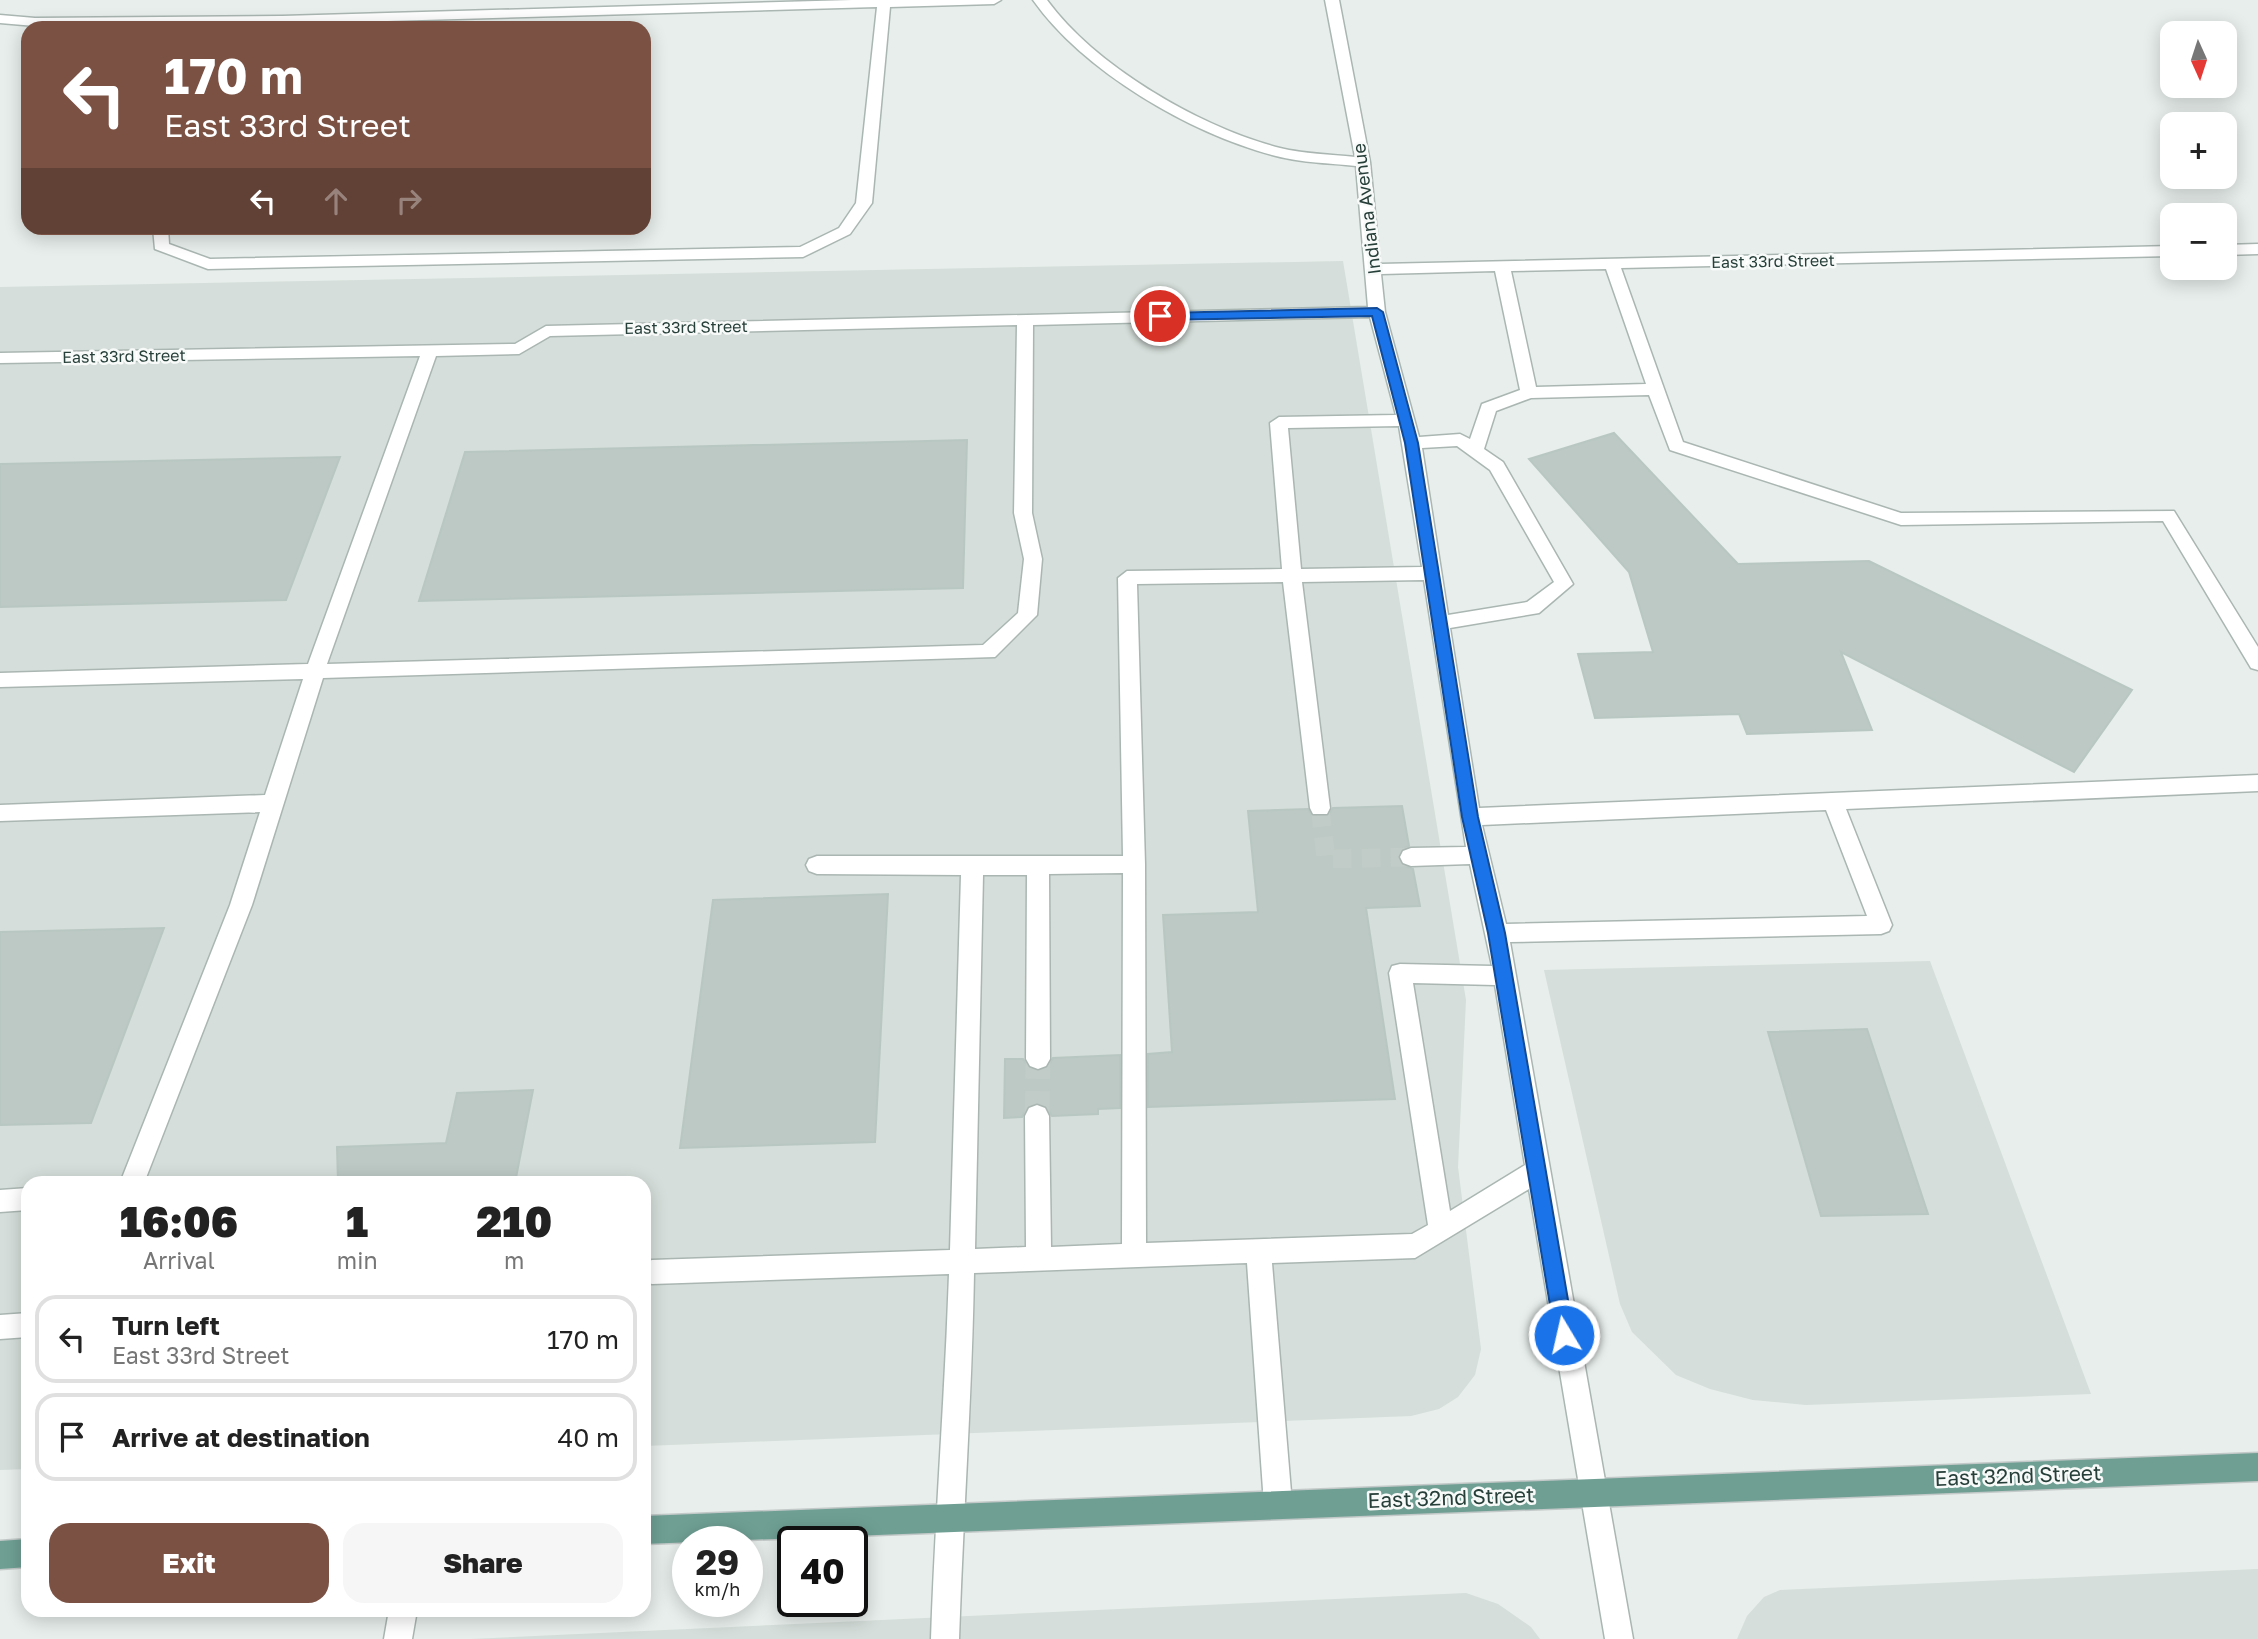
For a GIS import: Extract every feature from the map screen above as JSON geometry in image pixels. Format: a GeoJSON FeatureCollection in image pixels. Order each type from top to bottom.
{"type":"FeatureCollection","features":[{"type":"Feature","properties":{"kind":"main road","name":"East 32nd Street"},"geometry":{"type":"LineString","coordinates":[[651,1530],[2258,1467]]}},
{"type":"Feature","properties":{"kind":"main road"},"geometry":{"type":"LineString","coordinates":[[0,1555],[21,1554]]}},
{"type":"Feature","properties":{"kind":"street"},"geometry":{"type":"LineString","coordinates":[[281,21],[292,0]]}},
{"type":"Feature","properties":{"kind":"street"},"geometry":{"type":"LineString","coordinates":[[362,21],[994,0]]}},
{"type":"Feature","properties":{"kind":"street"},"geometry":{"type":"LineString","coordinates":[[1040,0],[1048,15],[1101,65],[1187,113],[1270,150],[1363,162]]}},
{"type":"Feature","properties":{"kind":"street","name":"Indiana Avenue"},"geometry":{"type":"LineString","coordinates":[[1332,0],[1363,162],[1377,312],[1412,443],[1470,817],[1497,933],[1591,1493],[1619,1639]]}},
{"type":"Feature","properties":{"kind":"street"},"geometry":{"type":"LineString","coordinates":[[161,235],[161,246],[208,264],[803,252],[845,230],[864,203],[884,2]]}},
{"type":"Feature","properties":{"kind":"street"},"geometry":{"type":"LineString","coordinates":[[0,19],[23,21]]}},
{"type":"Feature","properties":{"kind":"street"},"geometry":{"type":"LineString","coordinates":[[2237,250],[2258,249]]}},
{"type":"Feature","properties":{"kind":"street","name":"East 33rd Street"},"geometry":{"type":"LineString","coordinates":[[1375,270],[2160,251]]}},
{"type":"Feature","properties":{"kind":"street"},"geometry":{"type":"LineString","coordinates":[[1612,264],[1676,446],[1901,519],[2168,515],[2258,663]]}},
{"type":"Feature","properties":{"kind":"street"},"geometry":{"type":"LineString","coordinates":[[1502,267],[1529,394]]}},
{"type":"Feature","properties":{"kind":"street","name":"East 33rd Street"},"geometry":{"type":"LineString","coordinates":[[0,358],[519,349],[546,331],[1377,312]]}},
{"type":"Feature","properties":{"kind":"street"},"geometry":{"type":"LineString","coordinates":[[0,680],[988,652],[1027,615],[1033,559],[1023,513],[1025,319]]}},
{"type":"Feature","properties":{"kind":"street"},"geometry":{"type":"LineString","coordinates":[[135,1176],[242,905],[315,671],[430,350]]}},
{"type":"Feature","properties":{"kind":"street"},"geometry":{"type":"LineString","coordinates":[[1475,451],[1488,408],[1529,394],[1655,389]]}},
{"type":"Feature","properties":{"kind":"street"},"geometry":{"type":"LineString","coordinates":[[1320,808],[1292,576],[1279,423],[1406,421]]}},
{"type":"Feature","properties":{"kind":"street"},"geometry":{"type":"LineString","coordinates":[[1412,443],[1460,440],[1497,466],[1564,584],[1532,608],[1439,623]]}},
{"type":"Feature","properties":{"kind":"street"},"geometry":{"type":"LineString","coordinates":[[1134,1256],[1133,864],[1127,578],[1432,573]]}},
{"type":"Feature","properties":{"kind":"street"},"geometry":{"type":"LineString","coordinates":[[1470,817],[2258,783]]}},
{"type":"Feature","properties":{"kind":"street"},"geometry":{"type":"LineString","coordinates":[[1497,933],[1881,925],[1833,802]]}},
{"type":"Feature","properties":{"kind":"street"},"geometry":{"type":"LineString","coordinates":[[0,813],[273,803]]}},
{"type":"Feature","properties":{"kind":"street"},"geometry":{"type":"LineString","coordinates":[[1411,857],[1479,856]]}},
{"type":"Feature","properties":{"kind":"street"},"geometry":{"type":"LineString","coordinates":[[817,864],[1038,867],[1133,864]]}},
{"type":"Feature","properties":{"kind":"street"},"geometry":{"type":"LineString","coordinates":[[945,1639],[949,1518],[958,1411],[972,867]]}},
{"type":"Feature","properties":{"kind":"street"},"geometry":{"type":"LineString","coordinates":[[1038,867],[1038,1059]]}},
{"type":"Feature","properties":{"kind":"street"},"geometry":{"type":"LineString","coordinates":[[1441,1230],[1401,973],[1504,976]]}},
{"type":"Feature","properties":{"kind":"street"},"geometry":{"type":"LineString","coordinates":[[1037,1116],[1039,1259]]}},
{"type":"Feature","properties":{"kind":"street"},"geometry":{"type":"LineString","coordinates":[[652,1272],[1415,1246],[1537,1171]]}},
{"type":"Feature","properties":{"kind":"street"},"geometry":{"type":"LineString","coordinates":[[0,1201],[21,1200]]}},
{"type":"Feature","properties":{"kind":"street"},"geometry":{"type":"LineString","coordinates":[[1259,1251],[1278,1504]]}},
{"type":"Feature","properties":{"kind":"street"},"geometry":{"type":"LineString","coordinates":[[0,1327],[21,1326]]}},
{"type":"Feature","properties":{"kind":"street"},"geometry":{"type":"LineString","coordinates":[[398,1639],[402,1617]]}},
{"type":"Feature","properties":{"kind":"shaded area"},"geometry":{"type":"Polygon","coordinates":[[[1343,261],[1466,1000],[1458,1167],[1481,1349],[1475,1375],[1458,1397],[1439,1409],[1411,1416],[651,1446],[651,1176],[21,1176],[21,1469],[0,1470],[0,287],[1343,261]]]}},
{"type":"Feature","properties":{"kind":"shaded area"},"geometry":{"type":"Polygon","coordinates":[[[1930,961],[2091,1394],[1806,1405],[1753,1400],[1710,1389],[1676,1375],[1632,1332],[1620,1304],[1544,970],[1930,961]]]}},
{"type":"Feature","properties":{"kind":"shaded area"},"geometry":{"type":"Polygon","coordinates":[[[2258,1569],[2258,1639],[1737,1639],[1747,1616],[1764,1597],[1780,1590],[2258,1569]]]}},
{"type":"Feature","properties":{"kind":"shaded area"},"geometry":{"type":"Polygon","coordinates":[[[1466,1593],[1498,1604],[1531,1627],[1540,1639],[471,1639],[1466,1593]]]}},
{"type":"Feature","properties":{"kind":"building"},"geometry":{"type":"Polygon","coordinates":[[[1614,433],[1738,564],[1869,561],[2132,690],[2074,772],[1841,652],[1872,730],[1747,734],[1739,714],[1595,718],[1578,654],[1653,652],[1629,572],[1529,459],[1614,433]]]}},
{"type":"Feature","properties":{"kind":"building"},"geometry":{"type":"Polygon","coordinates":[[[967,440],[963,588],[419,601],[465,452],[967,440]]]}},
{"type":"Feature","properties":{"kind":"building"},"geometry":{"type":"Polygon","coordinates":[[[340,457],[286,600],[0,607],[0,464],[340,457]]]}},
{"type":"Feature","properties":{"kind":"building"},"geometry":{"type":"Polygon","coordinates":[[[1402,806],[1409,846],[1401,850],[1398,858],[1402,865],[1413,869],[1420,906],[1366,908],[1395,1099],[1148,1107],[1148,1054],[1172,1052],[1163,915],[1258,912],[1248,811],[1308,809],[1313,817],[1327,817],[1333,808],[1402,806]]]}},
{"type":"Feature","properties":{"kind":"building"},"geometry":{"type":"Polygon","coordinates":[[[888,894],[875,1142],[680,1148],[713,900],[888,894]]]}},
{"type":"Feature","properties":{"kind":"building"},"geometry":{"type":"Polygon","coordinates":[[[164,928],[91,1123],[0,1125],[0,932],[164,928]]]}},
{"type":"Feature","properties":{"kind":"building"},"geometry":{"type":"Polygon","coordinates":[[[1867,1029],[1928,1214],[1821,1216],[1768,1032],[1867,1029]]]}},
{"type":"Feature","properties":{"kind":"building"},"geometry":{"type":"Polygon","coordinates":[[[1120,1055],[1120,1108],[1098,1109],[1098,1114],[1052,1116],[1046,1106],[1036,1103],[1027,1107],[1022,1117],[1004,1118],[1005,1059],[1023,1059],[1029,1068],[1039,1071],[1048,1067],[1053,1058],[1120,1055]]]}},
{"type":"Feature","properties":{"kind":"building"},"geometry":{"type":"Polygon","coordinates":[[[533,1090],[516,1176],[338,1176],[337,1147],[446,1143],[457,1093],[533,1090]]]}},
{"type":"Feature","properties":{"kind":"tunnel"},"geometry":{"type":"LineString","coordinates":[[1320,808],[1326,859],[1411,857]]}},
{"type":"Feature","properties":{"kind":"tunnel"},"geometry":{"type":"LineString","coordinates":[[1037,1116],[1038,1059]]}},
{"type":"Feature","properties":{"kind":"route"},"geometry":{"type":"LineString","coordinates":[[1160,316],[1377,312],[1412,443],[1470,817],[1497,933],[1564,1335]]}}]}
